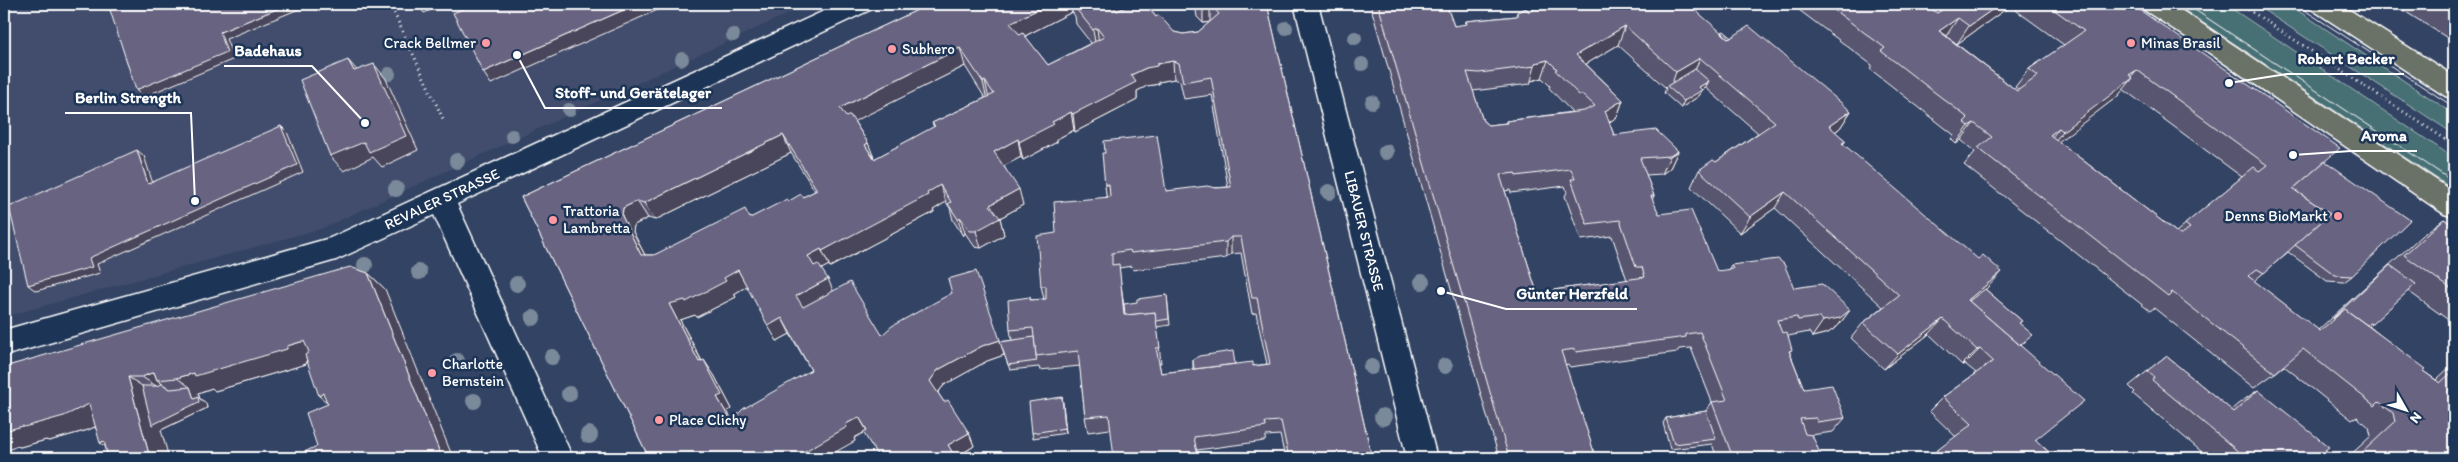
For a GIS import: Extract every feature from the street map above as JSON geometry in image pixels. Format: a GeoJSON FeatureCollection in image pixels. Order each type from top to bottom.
{"type":"FeatureCollection","features":[{"type":"Feature","properties":{"kind":"main road"},"geometry":{"type":"LineString","coordinates":[[2153,4],[2206,37],[2454,206]]}},
{"type":"Feature","properties":{"kind":"main road"},"geometry":{"type":"LineString","coordinates":[[2322,4],[2454,89]]}},
{"type":"Feature","properties":{"kind":"street","name":"REVALER STRASSE"},"geometry":{"type":"LineString","coordinates":[[4,343],[336,248],[862,4]]}},
{"type":"Feature","properties":{"kind":"street","name":"LIBAUER STRASSE"},"geometry":{"type":"LineString","coordinates":[[1306,4],[1422,458]]}},
{"type":"Feature","properties":{"kind":"street"},"geometry":{"type":"LineString","coordinates":[[442,199],[558,458]]}},
{"type":"Feature","properties":{"kind":"path"},"geometry":{"type":"LineString","coordinates":[[390,4],[444,121]]}},
{"type":"Feature","properties":{"kind":"path"},"geometry":{"type":"LineString","coordinates":[[2240,4],[2454,145]]}},
{"type":"Feature","properties":{"kind":"shaded area"},"geometry":{"type":"Polygon","coordinates":[[[4,4],[809,4],[323,228],[4,317],[4,4]]]}},
{"type":"Feature","properties":{"kind":"green space"},"geometry":{"type":"Polygon","coordinates":[[[2175,4],[2225,4],[2454,158],[2454,190],[2175,4]]]}},
{"type":"Feature","properties":{"kind":"green space"},"geometry":{"type":"Polygon","coordinates":[[[2254,4],[2288,4],[2454,114],[2454,134],[2254,4]]]}},
{"type":"Feature","properties":{"kind":"building"},"geometry":{"type":"Polygon","coordinates":[[[127,4],[289,4],[220,32],[227,52],[136,90],[110,10],[127,4]]]}},
{"type":"Feature","properties":{"kind":"building"},"geometry":{"type":"Polygon","coordinates":[[[475,4],[637,4],[483,72],[453,13],[475,4]]]}},
{"type":"Feature","properties":{"kind":"building"},"geometry":{"type":"Polygon","coordinates":[[[930,4],[1049,4],[1010,23],[1020,35],[1023,33],[1048,65],[1104,37],[1097,28],[1093,30],[1073,5],[1076,4],[1111,4],[1117,11],[1131,4],[1145,4],[1156,17],[1159,15],[1174,32],[1183,34],[1198,32],[1219,14],[1210,4],[1267,4],[1372,458],[1289,458],[1281,421],[1265,422],[1266,427],[1194,437],[1198,458],[1114,458],[1109,415],[1085,417],[1078,351],[1036,356],[1033,328],[1010,330],[1008,300],[1030,297],[1030,300],[1046,299],[1046,286],[1041,286],[1037,236],[1056,233],[1054,202],[1110,197],[1109,184],[1105,185],[1102,153],[1105,153],[1104,141],[1157,135],[1166,191],[1207,186],[1216,188],[1231,187],[1211,77],[1183,82],[1179,63],[1173,61],[1157,64],[1157,66],[1146,68],[1131,75],[1136,82],[1073,114],[1071,112],[1052,122],[1054,124],[1019,142],[1018,139],[994,152],[1019,189],[990,205],[1000,218],[976,231],[970,231],[960,217],[958,219],[948,204],[951,202],[940,185],[927,193],[928,195],[822,251],[821,249],[808,256],[814,266],[818,264],[828,279],[796,296],[803,307],[850,282],[882,335],[892,326],[952,293],[948,279],[976,271],[1000,340],[982,346],[938,370],[930,381],[944,402],[948,400],[969,433],[948,445],[956,458],[879,458],[863,432],[867,430],[859,417],[846,424],[847,427],[793,458],[649,458],[521,197],[930,4]],[[960,48],[840,108],[846,117],[850,115],[868,143],[865,145],[874,159],[935,126],[932,123],[994,94],[985,81],[983,82],[960,48]],[[783,135],[644,203],[637,201],[623,208],[622,216],[641,255],[654,255],[745,209],[750,218],[787,199],[789,201],[801,194],[803,197],[817,190],[783,135]],[[1231,237],[1226,242],[1131,253],[1130,250],[1112,253],[1112,265],[1119,264],[1124,315],[1155,312],[1160,348],[1156,348],[1161,373],[1253,362],[1253,366],[1270,364],[1257,298],[1252,298],[1241,237],[1231,237]],[[738,270],[724,278],[726,281],[686,302],[685,300],[669,304],[699,362],[704,360],[722,395],[717,397],[731,421],[743,409],[811,370],[782,318],[768,326],[738,270]]]}},
{"type":"Feature","properties":{"kind":"building"},"geometry":{"type":"Polygon","coordinates":[[[1378,4],[1446,4],[1454,26],[1467,24],[1466,21],[1517,16],[1517,12],[1526,8],[1529,12],[1544,4],[1688,4],[1729,39],[1749,26],[1851,111],[1829,126],[1846,141],[1842,143],[1978,259],[1983,255],[2002,272],[1968,300],[2084,401],[2035,440],[2052,455],[2055,452],[2062,458],[1927,458],[1972,424],[1943,397],[1993,361],[1980,349],[1977,350],[1943,319],[1898,354],[1863,323],[1899,295],[1785,192],[1750,217],[1699,170],[1713,160],[1716,162],[1775,122],[1700,58],[1676,72],[1625,26],[1576,55],[1623,100],[1605,111],[1614,135],[1656,130],[1678,151],[1670,156],[1640,158],[1654,196],[1651,196],[1659,214],[1691,210],[1717,271],[1733,269],[1731,265],[1778,259],[1784,264],[1794,288],[1822,284],[1850,310],[1840,318],[1823,321],[1820,317],[1798,320],[1797,317],[1777,320],[1782,333],[1787,332],[1792,350],[1789,351],[1804,389],[1832,385],[1845,418],[1817,422],[1816,418],[1800,419],[1805,434],[1812,435],[1822,458],[1733,458],[1712,402],[1727,400],[1700,332],[1686,334],[1686,337],[1576,352],[1575,349],[1561,351],[1596,458],[1509,458],[1378,4]],[[1548,60],[1535,63],[1535,66],[1479,73],[1467,72],[1483,121],[1488,125],[1507,123],[1506,121],[1584,111],[1595,106],[1583,95],[1579,95],[1548,60]],[[1571,169],[1516,176],[1515,173],[1500,175],[1538,296],[1554,294],[1553,290],[1645,277],[1642,267],[1636,267],[1620,220],[1587,224],[1571,179],[1575,179],[1571,169]]]}},
{"type":"Feature","properties":{"kind":"building"},"geometry":{"type":"Polygon","coordinates":[[[1826,4],[1924,4],[1937,13],[1951,4],[2000,4],[1969,26],[1958,18],[1939,31],[2017,91],[2038,76],[2029,69],[2084,31],[2046,4],[2131,4],[2340,148],[2293,189],[2330,214],[2264,273],[2257,269],[2248,276],[2320,331],[2345,309],[2426,369],[2423,371],[2440,383],[2454,370],[2454,458],[2356,458],[2395,422],[2393,413],[2379,402],[2375,406],[2303,349],[2275,373],[2172,292],[2168,296],[1978,148],[1992,137],[1974,123],[1969,126],[1964,122],[1968,118],[1881,51],[1885,48],[1826,4]],[[2137,70],[2129,75],[2133,78],[2063,131],[2059,128],[2050,135],[2180,235],[2190,228],[2185,224],[2254,167],[2259,171],[2267,165],[2137,70]]]}},
{"type":"Feature","properties":{"kind":"building"},"geometry":{"type":"Polygon","coordinates":[[[2442,4],[2454,4],[2454,11],[2442,4]]]}},
{"type":"Feature","properties":{"kind":"building"},"geometry":{"type":"Polygon","coordinates":[[[1724,31],[1731,37],[1729,39],[1722,32],[1724,31]]]}},
{"type":"Feature","properties":{"kind":"building"},"geometry":{"type":"Polygon","coordinates":[[[348,60],[354,71],[374,64],[406,136],[369,152],[364,142],[330,156],[300,80],[348,60]]]}},
{"type":"Feature","properties":{"kind":"building"},"geometry":{"type":"Polygon","coordinates":[[[1695,69],[1709,81],[1699,87],[1702,90],[1684,101],[1667,86],[1695,69]]]}},
{"type":"Feature","properties":{"kind":"building"},"geometry":{"type":"Polygon","coordinates":[[[281,126],[297,165],[89,258],[92,267],[28,285],[9,207],[137,150],[148,184],[281,126]]]}},
{"type":"Feature","properties":{"kind":"building","name":"Denns BioMarkt"},"geometry":{"type":"Polygon","coordinates":[[[2325,161],[2410,220],[2352,276],[2335,275],[2295,245],[2330,214],[2293,189],[2325,161]]]}},
{"type":"Feature","properties":{"kind":"building"},"geometry":{"type":"Polygon","coordinates":[[[2444,219],[2454,226],[2454,291],[2404,255],[2444,219]]]}},
{"type":"Feature","properties":{"kind":"building"},"geometry":{"type":"Polygon","coordinates":[[[2390,265],[2416,284],[2372,324],[2369,323],[2367,325],[2345,309],[2332,319],[2390,265]]]}},
{"type":"Feature","properties":{"kind":"building"},"geometry":{"type":"Polygon","coordinates":[[[350,267],[368,273],[442,458],[292,458],[317,446],[306,413],[328,404],[323,393],[319,396],[305,355],[309,352],[304,341],[287,346],[287,349],[195,376],[194,373],[177,378],[157,380],[154,372],[142,377],[128,377],[150,458],[95,458],[107,453],[104,441],[100,443],[89,404],[64,416],[4,431],[4,367],[350,267]]]}},
{"type":"Feature","properties":{"kind":"building"},"geometry":{"type":"Polygon","coordinates":[[[1985,289],[2022,321],[2019,323],[2033,335],[2020,345],[1969,301],[1985,289]]]}},
{"type":"Feature","properties":{"kind":"building"},"geometry":{"type":"Polygon","coordinates":[[[1167,295],[1169,319],[1156,321],[1155,312],[1125,315],[1124,304],[1137,302],[1137,299],[1167,295]]]}},
{"type":"Feature","properties":{"kind":"building"},"geometry":{"type":"Polygon","coordinates":[[[1034,337],[1037,361],[1008,365],[1000,342],[1034,337]]]}},
{"type":"Feature","properties":{"kind":"building"},"geometry":{"type":"Polygon","coordinates":[[[1233,351],[1235,364],[1194,369],[1193,360],[1199,356],[1233,351]]]}},
{"type":"Feature","properties":{"kind":"building"},"geometry":{"type":"Polygon","coordinates":[[[2166,356],[2234,412],[2258,390],[2329,447],[2325,450],[2337,458],[2246,458],[2152,380],[2154,377],[2147,371],[2166,356]]]}},
{"type":"Feature","properties":{"kind":"building"},"geometry":{"type":"Polygon","coordinates":[[[162,384],[170,389],[190,387],[194,399],[198,397],[199,402],[152,425],[142,386],[162,384]]]}},
{"type":"Feature","properties":{"kind":"building"},"geometry":{"type":"Polygon","coordinates":[[[1062,397],[1065,428],[1032,433],[1029,402],[1062,397]]]}},
{"type":"Feature","properties":{"kind":"building"},"geometry":{"type":"Polygon","coordinates":[[[1706,411],[1716,439],[1674,444],[1666,418],[1706,411]]]}},
{"type":"Feature","properties":{"kind":"tram line"},"geometry":{"type":"LineString","coordinates":[[2186,4],[2454,182]]}},
{"type":"Feature","properties":{"kind":"tram line"},"geometry":{"type":"LineString","coordinates":[[2295,4],[2454,107]]}},
{"type":"Feature","properties":{"kind":"place","name":"Crack Bellmer"},"geometry":{"type":"Point","coordinates":[486,43]}},
{"type":"Feature","properties":{"kind":"place","name":"Minas Brasil"},"geometry":{"type":"Point","coordinates":[2131,43]}},
{"type":"Feature","properties":{"kind":"place","name":"Subhero"},"geometry":{"type":"Point","coordinates":[892,49]}},
{"type":"Feature","properties":{"kind":"place","name":"Stoff- und Gerätelager"},"geometry":{"type":"Point","coordinates":[517,55]}},
{"type":"Feature","properties":{"kind":"place","name":"Robert Becker"},"geometry":{"type":"Point","coordinates":[2229,83]}},
{"type":"Feature","properties":{"kind":"place","name":"Badehaus"},"geometry":{"type":"Point","coordinates":[365,123]}},
{"type":"Feature","properties":{"kind":"place","name":"Aroma"},"geometry":{"type":"Point","coordinates":[2293,155]}},
{"type":"Feature","properties":{"kind":"place","name":"Berlin Strength"},"geometry":{"type":"Point","coordinates":[195,201]}},
{"type":"Feature","properties":{"kind":"place","name":"Denns BioMarkt"},"geometry":{"type":"Point","coordinates":[2338,216]}},
{"type":"Feature","properties":{"kind":"place","name":"Trattoria Lambretta"},"geometry":{"type":"Point","coordinates":[553,220]}},
{"type":"Feature","properties":{"kind":"place","name":"Günter Herzfeld"},"geometry":{"type":"Point","coordinates":[1441,291]}},
{"type":"Feature","properties":{"kind":"place","name":"Charlotte Bernstein"},"geometry":{"type":"Point","coordinates":[432,373]}},
{"type":"Feature","properties":{"kind":"place","name":"Place Clichy"},"geometry":{"type":"Point","coordinates":[659,420]}}]}
